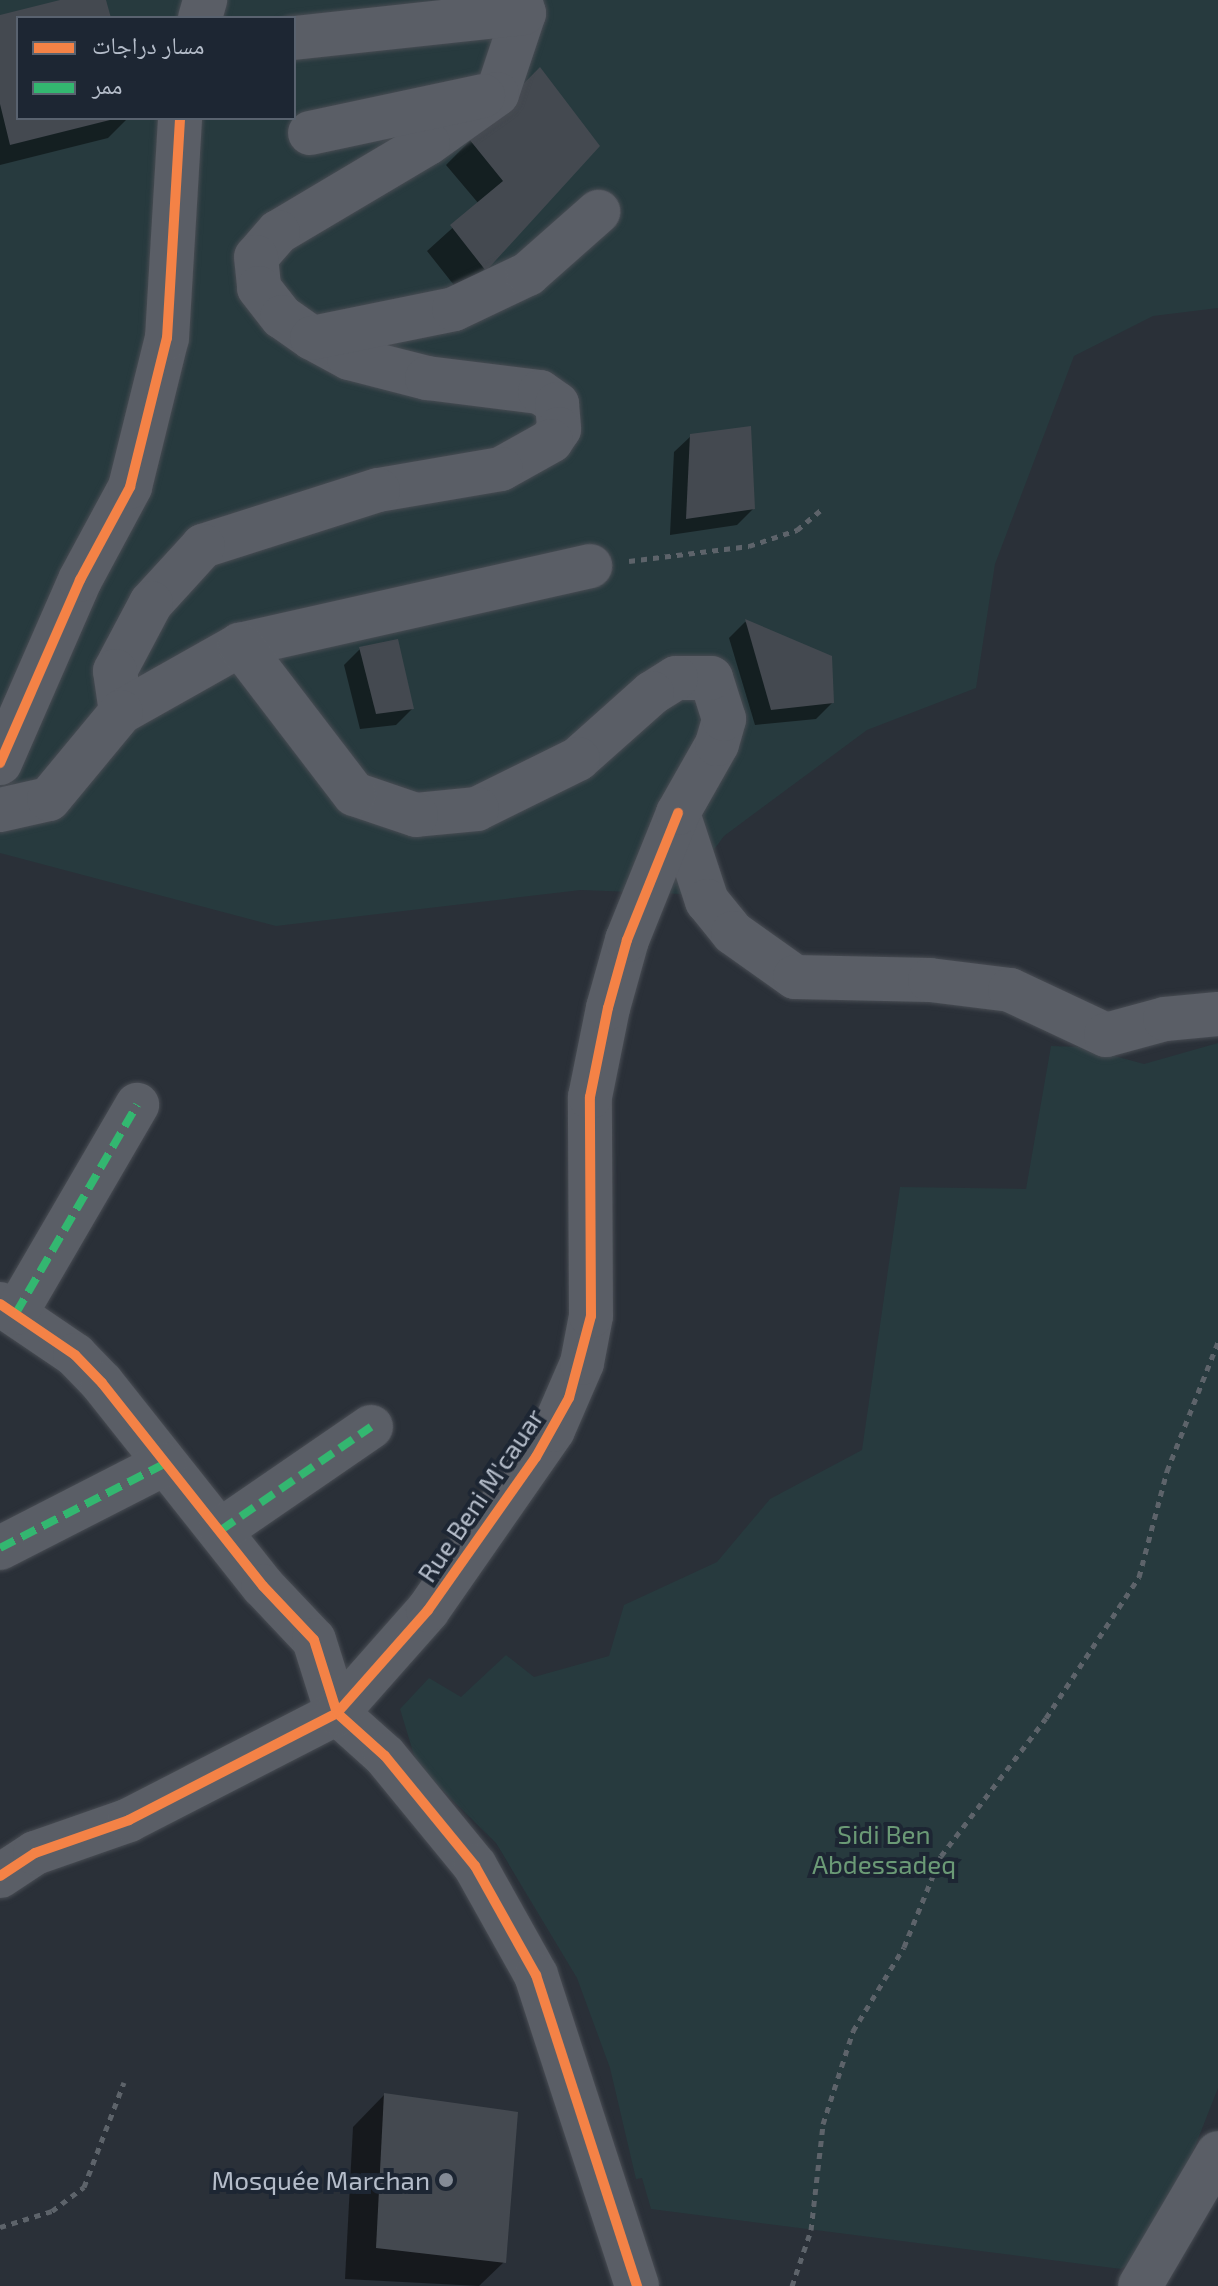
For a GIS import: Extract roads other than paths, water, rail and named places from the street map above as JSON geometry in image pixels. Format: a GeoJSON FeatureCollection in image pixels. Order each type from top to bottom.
{"type":"FeatureCollection","features":[{"type":"Feature","properties":{"kind":"street"},"geometry":{"type":"LineString","coordinates":[[121,712],[115,671],[151,603],[203,546],[378,490],[501,469],[551,441],[559,429],[557,404],[540,392],[427,378],[349,358],[312,338],[282,317],[259,288],[256,257],[278,232],[428,143],[497,94],[522,6],[296,38]]}},
{"type":"Feature","properties":{"kind":"street"},"geometry":{"type":"LineString","coordinates":[[310,133],[497,94]]}},
{"type":"Feature","properties":{"kind":"street"},"geometry":{"type":"LineString","coordinates":[[0,763],[80,580],[130,487],[167,338],[180,120]]}},
{"type":"Feature","properties":{"kind":"street"},"geometry":{"type":"LineString","coordinates":[[312,338],[454,309],[528,274],[598,212]]}},
{"type":"Feature","properties":{"kind":"street"},"geometry":{"type":"LineString","coordinates":[[0,810],[49,799],[121,712],[240,645],[590,566]]}},
{"type":"Feature","properties":{"kind":"street","name":"Rue Beni M'cauar"},"geometry":{"type":"LineString","coordinates":[[0,1876],[35,1853],[129,1820],[337,1713],[428,1610],[536,1457],[569,1398],[591,1316],[590,1097],[627,940],[678,813],[717,744],[724,719],[711,678],[676,678],[652,693],[578,759],[477,809],[416,815],[354,794],[240,645]]}},
{"type":"Feature","properties":{"kind":"street"},"geometry":{"type":"LineString","coordinates":[[678,813],[707,901],[733,933],[795,977],[930,980],[1010,990],[1106,1035],[1165,1019],[1218,1014]]}},
{"type":"Feature","properties":{"kind":"street"},"geometry":{"type":"LineString","coordinates":[[137,1105],[8,1308],[75,1355],[314,1640],[337,1713],[385,1756],[475,1866],[518,1935],[549,2010],[637,2286]]}},
{"type":"Feature","properties":{"kind":"street"},"geometry":{"type":"LineString","coordinates":[[221,1530],[371,1427]]}},
{"type":"Feature","properties":{"kind":"street"},"geometry":{"type":"LineString","coordinates":[[0,1548],[164,1464]]}},
{"type":"Feature","properties":{"kind":"street"},"geometry":{"type":"LineString","coordinates":[[1140,2286],[1218,2153]]}},
{"type":"Feature","properties":{"kind":"place","name":"Mosquée Marchan"},"geometry":{"type":"Point","coordinates":[446,2180]}},
{"type":"Feature","properties":{"kind":"park label","name":"Sidi Ben Abdessadeq"},"geometry":{"type":"Point","coordinates":[884,1849]}}]}
